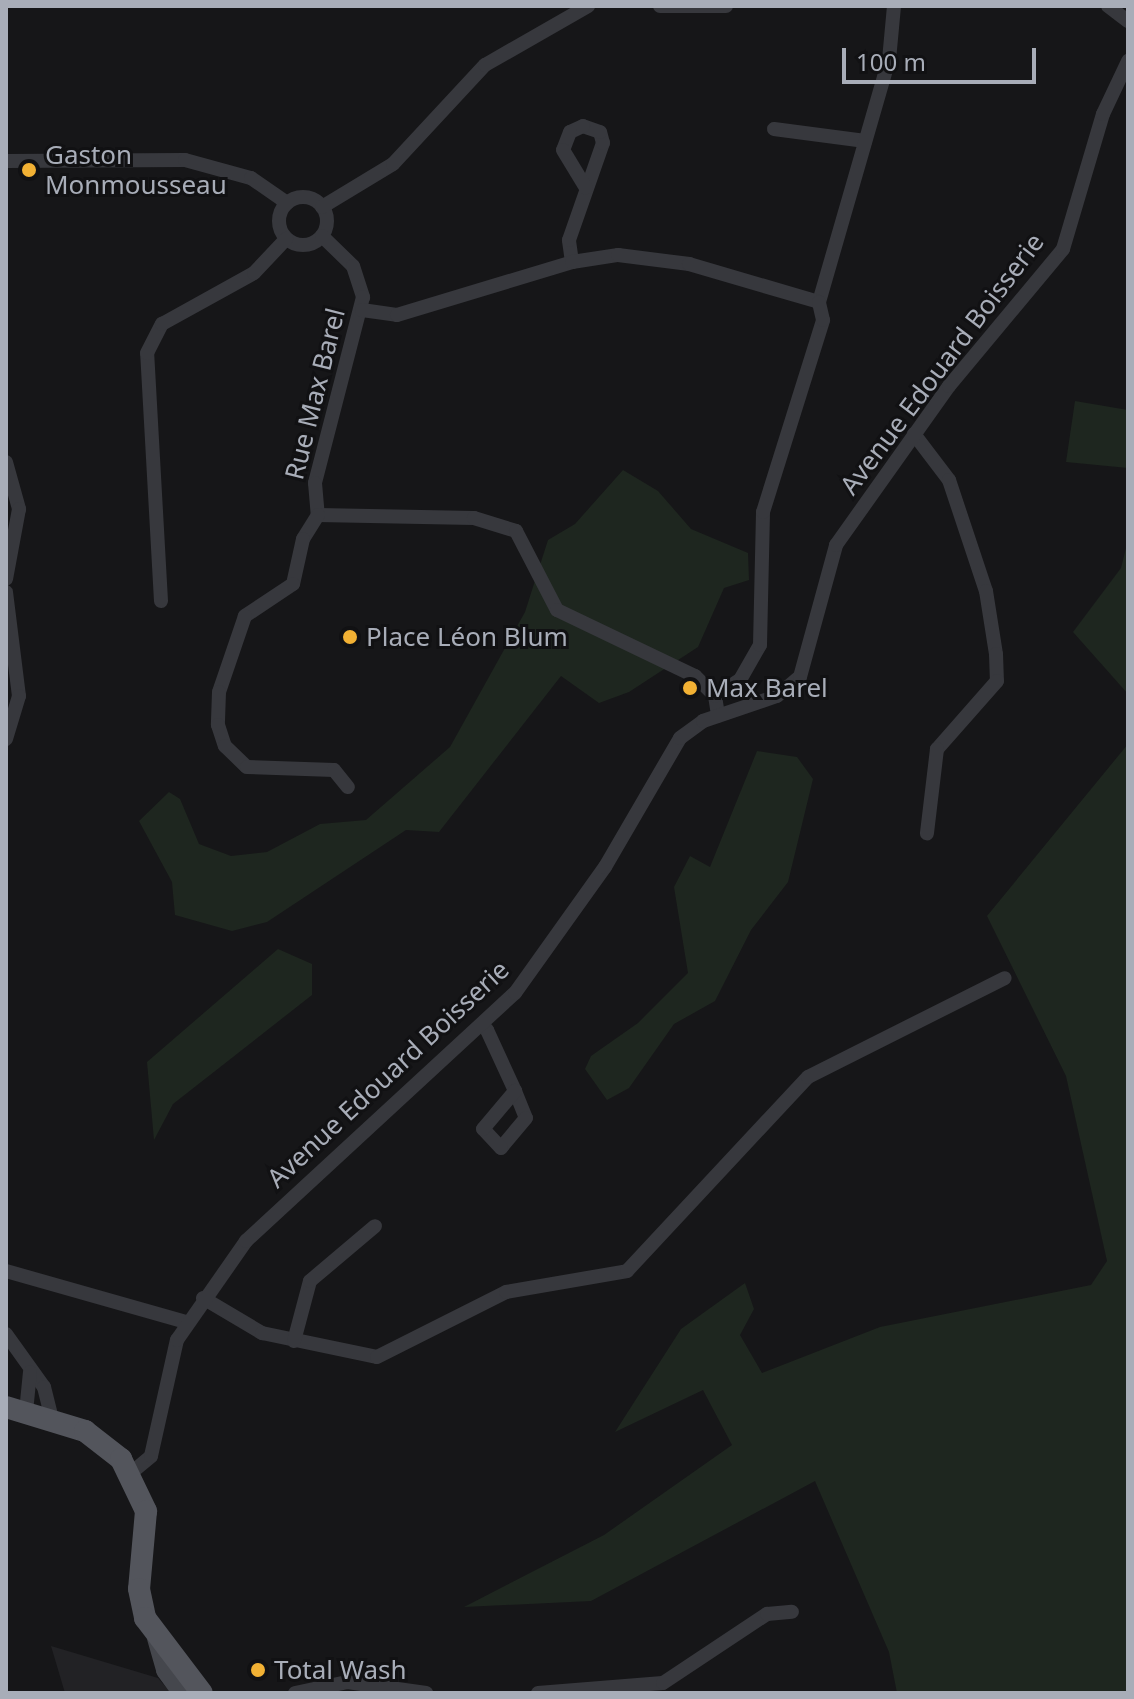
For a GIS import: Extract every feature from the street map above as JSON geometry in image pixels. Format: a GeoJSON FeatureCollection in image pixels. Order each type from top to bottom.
{"type":"FeatureCollection","features":[{"type":"Feature","properties":{"kind":"main road"},"geometry":{"type":"LineString","coordinates":[[16,1409],[98,1437],[131,1473],[146,1511],[141,1604],[157,1638],[166,1670],[183,1693]]}},
{"type":"Feature","properties":{"kind":"main road"},"geometry":{"type":"LineString","coordinates":[[157,1638],[202,1693]]}},
{"type":"Feature","properties":{"kind":"street"},"geometry":{"type":"LineString","coordinates":[[322,207],[393,164],[485,65],[588,6]]}},
{"type":"Feature","properties":{"kind":"street"},"geometry":{"type":"LineString","coordinates":[[660,6],[726,6]]}},
{"type":"Feature","properties":{"kind":"street"},"geometry":{"type":"LineString","coordinates":[[718,716],[715,696],[740,680],[760,645],[763,512],[823,320],[819,302],[889,60],[894,6]]}},
{"type":"Feature","properties":{"kind":"street"},"geometry":{"type":"LineString","coordinates":[[1108,6],[1128,21]]}},
{"type":"Feature","properties":{"kind":"street","name":"Avenue Edouard Boisserie"},"geometry":{"type":"LineString","coordinates":[[131,1473],[151,1456],[169,1359],[186,1322],[246,1241],[515,993],[605,867],[671,748],[718,716],[777,696],[800,677],[836,545],[914,434],[1052,268],[1128,61]]}},
{"type":"Feature","properties":{"kind":"street"},"geometry":{"type":"LineString","coordinates":[[774,129],[865,141]]}},
{"type":"Feature","properties":{"kind":"street"},"geometry":{"type":"LineString","coordinates":[[6,161],[185,160],[251,178],[287,203]]}},
{"type":"Feature","properties":{"kind":"street"},"geometry":{"type":"LineString","coordinates":[[572,262],[569,240],[586,188]]}},
{"type":"Feature","properties":{"kind":"street"},"geometry":{"type":"LineString","coordinates":[[286,239],[279,217],[287,203],[303,197],[322,207]]}},
{"type":"Feature","properties":{"kind":"street"},"geometry":{"type":"LineString","coordinates":[[286,239],[305,245],[322,236],[322,207]]}},
{"type":"Feature","properties":{"kind":"street","name":"Rue Max Barel"},"geometry":{"type":"LineString","coordinates":[[322,236],[359,275],[362,310],[315,483],[318,515],[474,518],[507,526],[525,540],[565,617],[695,676],[715,696]]}},
{"type":"Feature","properties":{"kind":"street"},"geometry":{"type":"LineString","coordinates":[[161,601],[147,353],[162,324],[254,273],[286,239]]}},
{"type":"Feature","properties":{"kind":"street"},"geometry":{"type":"LineString","coordinates":[[381,315],[572,262],[666,259],[819,302]]}},
{"type":"Feature","properties":{"kind":"street"},"geometry":{"type":"LineString","coordinates":[[362,310],[410,324]]}},
{"type":"Feature","properties":{"kind":"street"},"geometry":{"type":"LineString","coordinates":[[914,434],[954,494],[986,591],[997,681],[937,749],[927,833]]}},
{"type":"Feature","properties":{"kind":"street"},"geometry":{"type":"LineString","coordinates":[[6,462],[19,509],[6,579]]}},
{"type":"Feature","properties":{"kind":"street"},"geometry":{"type":"LineString","coordinates":[[318,515],[293,584],[245,616],[219,692],[218,725],[225,746],[247,767],[334,770],[348,787]]}},
{"type":"Feature","properties":{"kind":"street"},"geometry":{"type":"LineString","coordinates":[[6,592],[19,696],[6,739]]}},
{"type":"Feature","properties":{"kind":"street"},"geometry":{"type":"LineString","coordinates":[[203,1298],[226,1315],[294,1341],[377,1357],[506,1292],[634,1268],[815,1072],[1005,978]]}},
{"type":"Feature","properties":{"kind":"street"},"geometry":{"type":"LineString","coordinates":[[482,1024],[515,1091]]}},
{"type":"Feature","properties":{"kind":"street"},"geometry":{"type":"LineString","coordinates":[[294,1341],[310,1281],[375,1226]]}},
{"type":"Feature","properties":{"kind":"street"},"geometry":{"type":"LineString","coordinates":[[6,1271],[186,1322]]}},
{"type":"Feature","properties":{"kind":"street"},"geometry":{"type":"LineString","coordinates":[[6,1334],[50,1398],[52,1419]]}},
{"type":"Feature","properties":{"kind":"street"},"geometry":{"type":"LineString","coordinates":[[16,1409],[33,1389],[27,1364]]}},
{"type":"Feature","properties":{"kind":"street"},"geometry":{"type":"LineString","coordinates":[[538,1693],[663,1683],[767,1614],[792,1612]]}},
{"type":"Feature","properties":{"kind":"street"},"geometry":{"type":"LineString","coordinates":[[295,1693],[347,1682],[426,1693]]}},
{"type":"Feature","properties":{"kind":"shaded area"},"geometry":{"type":"Polygon","coordinates":[[[1075,401],[1128,410],[1128,468],[1066,462],[1075,401]]]}},
{"type":"Feature","properties":{"kind":"shaded area"},"geometry":{"type":"Polygon","coordinates":[[[623,470],[658,491],[691,529],[748,553],[749,580],[724,588],[698,647],[629,692],[599,703],[561,676],[439,832],[406,830],[267,922],[232,931],[175,915],[172,882],[139,821],[169,792],[180,799],[199,844],[231,856],[267,852],[320,824],[366,820],[450,747],[525,612],[548,540],[575,524],[623,470]]]}},
{"type":"Feature","properties":{"kind":"shaded area"},"geometry":{"type":"Polygon","coordinates":[[[1128,540],[1128,694],[1073,632],[1121,568],[1128,540]]]}},
{"type":"Feature","properties":{"kind":"shaded area"},"geometry":{"type":"Polygon","coordinates":[[[1128,744],[1128,1693],[897,1693],[889,1652],[815,1481],[591,1601],[464,1607],[604,1535],[732,1445],[703,1390],[615,1432],[681,1329],[745,1283],[754,1309],[740,1335],[762,1373],[880,1327],[1091,1285],[1107,1261],[1066,1076],[987,916],[1128,744]]]}},
{"type":"Feature","properties":{"kind":"shaded area"},"geometry":{"type":"Polygon","coordinates":[[[757,751],[797,757],[813,779],[788,882],[751,930],[715,1001],[674,1024],[629,1088],[607,1100],[585,1069],[591,1056],[638,1023],[688,973],[674,887],[690,856],[710,867],[757,751]]]}},
{"type":"Feature","properties":{"kind":"shaded area"},"geometry":{"type":"Polygon","coordinates":[[[278,949],[312,964],[312,995],[173,1104],[154,1140],[147,1062],[278,949]]]}},
{"type":"Feature","properties":{"kind":"shaded area"},"geometry":{"type":"Polygon","coordinates":[[[51,1646],[158,1678],[171,1693],[65,1693],[51,1646]]]}},
{"type":"Feature","properties":{"kind":"place","name":"Gaston Monmousseau"},"geometry":{"type":"Point","coordinates":[29,170]}},
{"type":"Feature","properties":{"kind":"place","name":"Place Léon Blum"},"geometry":{"type":"Point","coordinates":[350,637]}},
{"type":"Feature","properties":{"kind":"place","name":"Max Barel"},"geometry":{"type":"Point","coordinates":[690,688]}},
{"type":"Feature","properties":{"kind":"place","name":"Total Wash"},"geometry":{"type":"Point","coordinates":[258,1670]}}]}
